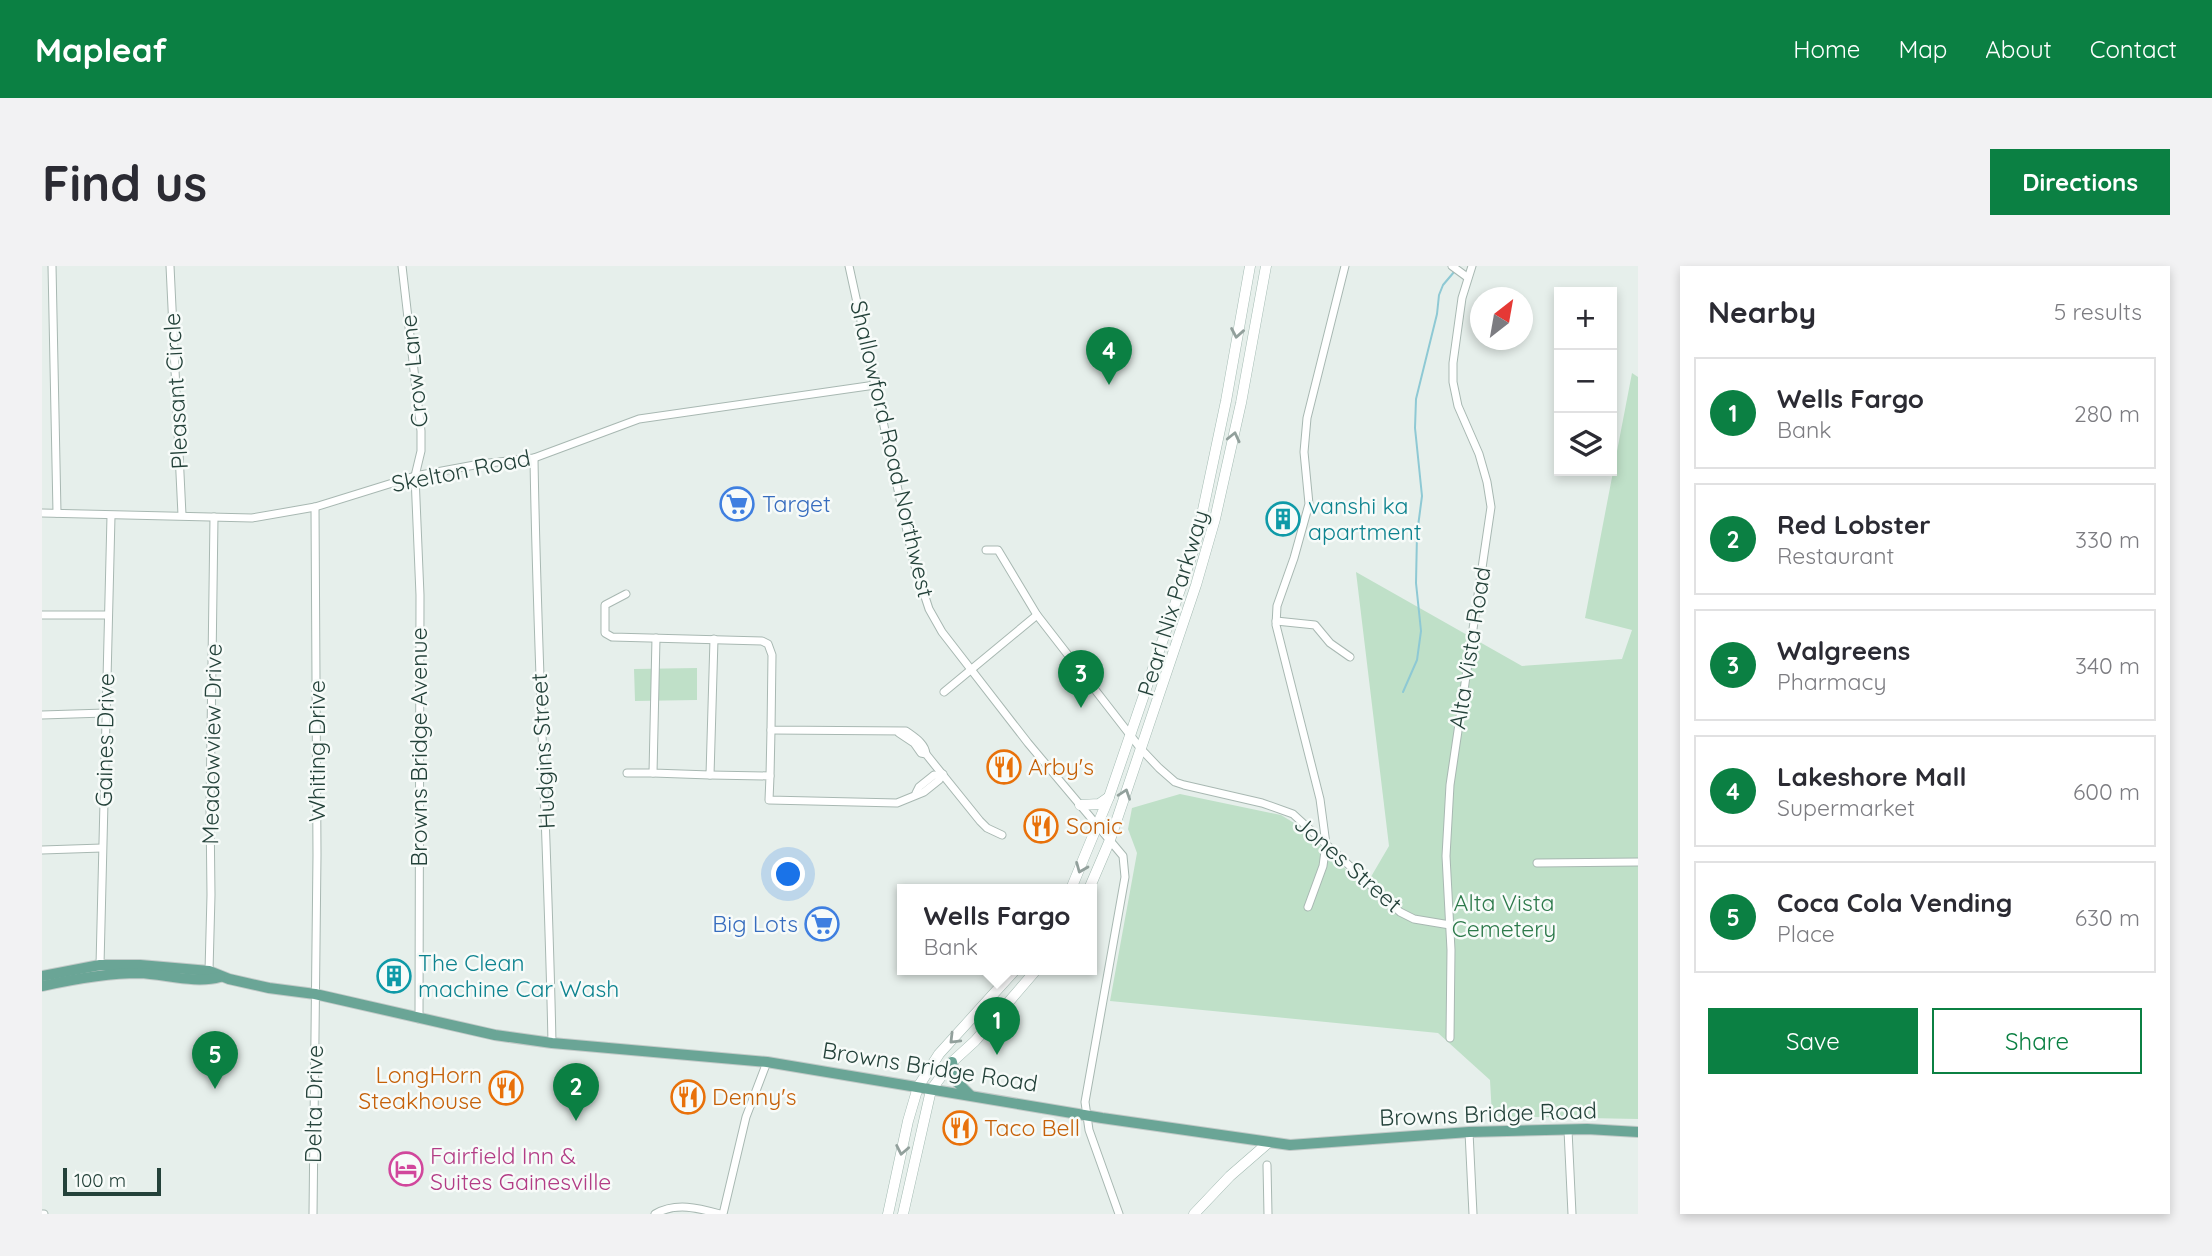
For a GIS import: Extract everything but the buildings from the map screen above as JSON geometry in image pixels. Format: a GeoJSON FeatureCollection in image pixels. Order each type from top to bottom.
{"type":"FeatureCollection","features":[{"type":"Feature","properties":{"kind":"main road","name":"Pearl Nix Parkway"},"geometry":{"type":"LineString","coordinates":[[1073,884],[1110,797],[1196,543],[1226,401],[1250,266]]}},
{"type":"Feature","properties":{"kind":"main road","name":"Pearl Nix Parkway"},"geometry":{"type":"LineString","coordinates":[[1091,884],[1110,840],[1141,749],[1196,586],[1215,519],[1241,403],[1266,266]]}},
{"type":"Feature","properties":{"kind":"main road"},"geometry":{"type":"LineString","coordinates":[[1080,805],[1098,804],[1110,797]]}},
{"type":"Feature","properties":{"kind":"main road","name":"Browns Bridge Road"},"geometry":{"type":"LineString","coordinates":[[42,976],[100,965],[140,965],[209,971],[220,977],[269,988],[316,994],[495,1035],[552,1044],[767,1062],[1268,1143],[1301,1144],[1469,1132],[1568,1129],[1638,1132]]}},
{"type":"Feature","properties":{"kind":"main road","name":"Browns Bridge Road"},"geometry":{"type":"LineString","coordinates":[[42,986],[108,975],[167,975],[207,980],[220,977]]}},
{"type":"Feature","properties":{"kind":"main road"},"geometry":{"type":"LineString","coordinates":[[888,1214],[918,1087],[939,1054],[1011,975]]}},
{"type":"Feature","properties":{"kind":"main road"},"geometry":{"type":"LineString","coordinates":[[903,1214],[931,1090],[952,1062],[975,1041],[1032,975]]}},
{"type":"Feature","properties":{"kind":"main road"},"geometry":{"type":"LineString","coordinates":[[952,1062],[956,1081],[970,1094]]}},
{"type":"Feature","properties":{"kind":"main road"},"geometry":{"type":"LineString","coordinates":[[1194,1214],[1230,1176],[1268,1143]]}},
{"type":"Feature","properties":{"kind":"street"},"geometry":{"type":"LineString","coordinates":[[52,266],[57,513]]}},
{"type":"Feature","properties":{"kind":"street","name":"Pleasant Circle"},"geometry":{"type":"LineString","coordinates":[[170,266],[182,515]]}},
{"type":"Feature","properties":{"kind":"street","name":"Crow Lane"},"geometry":{"type":"LineString","coordinates":[[402,266],[421,431],[419,466],[415,476]]}},
{"type":"Feature","properties":{"kind":"street","name":"Shallowford Road Northwest"},"geometry":{"type":"LineString","coordinates":[[849,266],[921,587],[942,632],[1122,856],[1125,877],[1085,1102],[1088,1130],[1119,1214]]}},
{"type":"Feature","properties":{"kind":"street"},"geometry":{"type":"LineString","coordinates":[[1308,907],[1323,866],[1326,845],[1320,799],[1276,621],[1276,606],[1310,504],[1304,452],[1307,418],[1345,266]]}},
{"type":"Feature","properties":{"kind":"street"},"geometry":{"type":"LineString","coordinates":[[1452,266],[1467,276]]}},
{"type":"Feature","properties":{"kind":"street","name":"Alta Vista Road"},"geometry":{"type":"LineString","coordinates":[[1450,1038],[1447,856],[1450,785],[1490,507],[1487,482],[1479,454],[1458,406],[1453,382],[1453,363],[1467,276],[1472,266]]}},
{"type":"Feature","properties":{"kind":"street","name":"Skelton Road"},"geometry":{"type":"LineString","coordinates":[[42,513],[252,517],[315,507],[415,476],[534,458],[639,419],[875,385]]}},
{"type":"Feature","properties":{"kind":"street","name":"Hudgins Street"},"geometry":{"type":"LineString","coordinates":[[534,458],[552,1044]]}},
{"type":"Feature","properties":{"kind":"street","name":"Browns Bridge Avenue"},"geometry":{"type":"LineString","coordinates":[[415,476],[420,595],[419,1019]]}},
{"type":"Feature","properties":{"kind":"street","name":"Whiting Drive"},"geometry":{"type":"LineString","coordinates":[[315,507],[318,614],[316,994]]}},
{"type":"Feature","properties":{"kind":"street","name":"Gaines Drive"},"geometry":{"type":"LineString","coordinates":[[100,965],[111,516]]}},
{"type":"Feature","properties":{"kind":"street","name":"Meadowview Drive"},"geometry":{"type":"LineString","coordinates":[[209,971],[214,517]]}},
{"type":"Feature","properties":{"kind":"street","name":"Jones Street"},"geometry":{"type":"LineString","coordinates":[[986,550],[998,550],[1037,615],[1141,749],[1175,782],[1280,808],[1300,819],[1400,912],[1415,919],[1450,925]]}},
{"type":"Feature","properties":{"kind":"street"},"geometry":{"type":"LineString","coordinates":[[626,594],[605,605],[605,633],[612,637],[762,640],[768,644],[772,655],[769,800],[897,803],[916,793],[919,787],[929,784],[934,775],[942,775]]}},
{"type":"Feature","properties":{"kind":"street"},"geometry":{"type":"LineString","coordinates":[[42,615],[108,615]]}},
{"type":"Feature","properties":{"kind":"street"},"geometry":{"type":"LineString","coordinates":[[944,692],[1037,615]]}},
{"type":"Feature","properties":{"kind":"street"},"geometry":{"type":"LineString","coordinates":[[1276,621],[1315,625],[1330,643],[1350,657]]}},
{"type":"Feature","properties":{"kind":"street"},"geometry":{"type":"LineString","coordinates":[[653,773],[656,638]]}},
{"type":"Feature","properties":{"kind":"street"},"geometry":{"type":"LineString","coordinates":[[710,775],[714,639]]}},
{"type":"Feature","properties":{"kind":"street"},"geometry":{"type":"LineString","coordinates":[[42,715],[106,713]]}},
{"type":"Feature","properties":{"kind":"street"},"geometry":{"type":"LineString","coordinates":[[771,730],[906,731],[926,750],[926,754],[980,821],[987,828],[1002,835]]}},
{"type":"Feature","properties":{"kind":"street"},"geometry":{"type":"LineString","coordinates":[[627,773],[770,776]]}},
{"type":"Feature","properties":{"kind":"street"},"geometry":{"type":"LineString","coordinates":[[42,850],[102,848]]}},
{"type":"Feature","properties":{"kind":"street"},"geometry":{"type":"LineString","coordinates":[[1537,863],[1638,862]]}},
{"type":"Feature","properties":{"kind":"street","name":"Delta Drive"},"geometry":{"type":"LineString","coordinates":[[313,1214],[316,994]]}},
{"type":"Feature","properties":{"kind":"street"},"geometry":{"type":"LineString","coordinates":[[655,1214],[675,1207],[722,1214],[746,1117],[767,1062]]}},
{"type":"Feature","properties":{"kind":"street"},"geometry":{"type":"LineString","coordinates":[[1568,1129],[1572,1214]]}},
{"type":"Feature","properties":{"kind":"street"},"geometry":{"type":"LineString","coordinates":[[1469,1132],[1473,1214]]}},
{"type":"Feature","properties":{"kind":"street"},"geometry":{"type":"LineString","coordinates":[[1267,1165],[1268,1214]]}},
{"type":"Feature","properties":{"kind":"green space","name":"Alta Vista Cemetery"},"geometry":{"type":"Polygon","coordinates":[[[1632,373],[1638,377],[1638,1119],[1492,1116],[1490,1080],[1438,1033],[1110,1001],[1137,853],[1128,829],[1132,808],[1180,794],[1281,815],[1299,826],[1365,887],[1389,846],[1356,572],[1522,666],[1622,659],[1632,630],[1585,618],[1612,476],[1617,476],[1617,451],[1632,373]]]}},
{"type":"Feature","properties":{"kind":"green space"},"geometry":{"type":"Polygon","coordinates":[[[697,668],[697,700],[635,701],[634,669],[697,668]]]}},
{"type":"Feature","properties":{"kind":"waterway"},"geometry":{"type":"LineString","coordinates":[[1403,692],[1417,660],[1421,631],[1416,583],[1417,534],[1422,496],[1415,428],[1416,399],[1437,314],[1439,295],[1443,285],[1454,272]]}},
{"type":"Feature","properties":{"kind":"place","name":"Lakeshore Mall"},"geometry":{"type":"Point","coordinates":[1109,385]}},
{"type":"Feature","properties":{"kind":"place","name":"Target"},"geometry":{"type":"Point","coordinates":[737,504]}},
{"type":"Feature","properties":{"kind":"place","name":"vanshi ka apartment"},"geometry":{"type":"Point","coordinates":[1283,519]}},
{"type":"Feature","properties":{"kind":"place","name":"Walgreens"},"geometry":{"type":"Point","coordinates":[1081,708]}},
{"type":"Feature","properties":{"kind":"place","name":"Arby's"},"geometry":{"type":"Point","coordinates":[1004,767]}},
{"type":"Feature","properties":{"kind":"place","name":"Sonic"},"geometry":{"type":"Point","coordinates":[1041,826]}},
{"type":"Feature","properties":{"kind":"place","name":"Big Lots"},"geometry":{"type":"Point","coordinates":[822,924]}},
{"type":"Feature","properties":{"kind":"place","name":"The Clean machine Car Wash"},"geometry":{"type":"Point","coordinates":[394,976]}},
{"type":"Feature","properties":{"kind":"place","name":"Wells Fargo"},"geometry":{"type":"Point","coordinates":[997,1055]}},
{"type":"Feature","properties":{"kind":"place","name":"LongHorn Steakhouse"},"geometry":{"type":"Point","coordinates":[506,1088]}},
{"type":"Feature","properties":{"kind":"place","name":"Coca Cola Vending"},"geometry":{"type":"Point","coordinates":[215,1089]}},
{"type":"Feature","properties":{"kind":"place","name":"Denny's"},"geometry":{"type":"Point","coordinates":[688,1097]}},
{"type":"Feature","properties":{"kind":"place","name":"Red Lobster"},"geometry":{"type":"Point","coordinates":[576,1121]}},
{"type":"Feature","properties":{"kind":"place","name":"Taco Bell"},"geometry":{"type":"Point","coordinates":[960,1128]}},
{"type":"Feature","properties":{"kind":"place","name":"Fairfield Inn & Suites Gainesville"},"geometry":{"type":"Point","coordinates":[406,1169]}}]}
